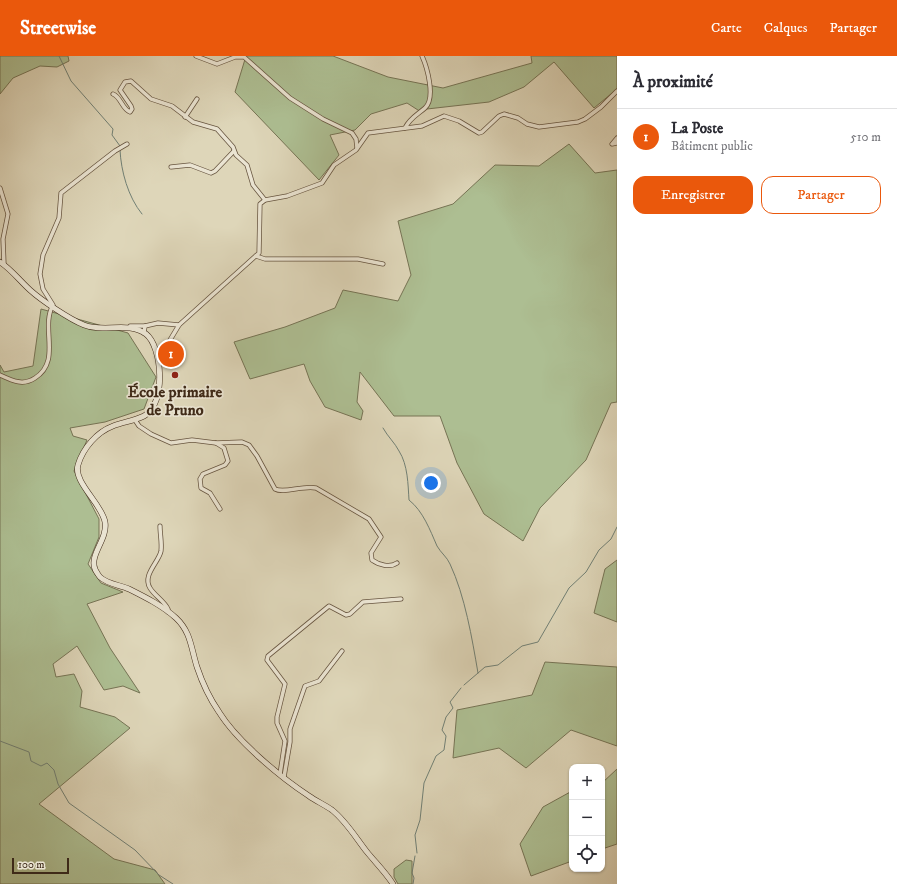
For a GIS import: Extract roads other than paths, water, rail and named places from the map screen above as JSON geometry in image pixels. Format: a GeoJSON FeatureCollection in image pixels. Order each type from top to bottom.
{"type":"FeatureCollection","features":[{"type":"Feature","properties":{"kind":"street"},"geometry":{"type":"LineString","coordinates":[[196,56],[217,64],[235,57],[243,57],[290,98],[323,119],[352,133],[356,139],[358,148]]}},
{"type":"Feature","properties":{"kind":"street"},"geometry":{"type":"LineString","coordinates":[[405,128],[412,117],[425,108],[430,99],[428,76],[422,56]]}},
{"type":"Feature","properties":{"kind":"street"},"geometry":{"type":"LineString","coordinates":[[113,94],[117,96],[126,110],[130,112],[132,108],[120,90],[128,80],[151,99],[172,106],[193,122],[217,129],[247,165],[254,185],[265,200]]}},
{"type":"Feature","properties":{"kind":"street"},"geometry":{"type":"LineString","coordinates":[[158,368],[162,356],[179,325],[256,256],[260,250],[258,207],[265,200],[287,196],[318,185],[334,165],[358,148],[368,133],[422,126],[444,116],[459,121],[479,132],[482,132],[499,116],[504,114],[518,118],[527,124],[539,127],[578,122],[585,119],[601,107],[617,91]]}},
{"type":"Feature","properties":{"kind":"street"},"geometry":{"type":"LineString","coordinates":[[185,117],[197,99]]}},
{"type":"Feature","properties":{"kind":"street"},"geometry":{"type":"LineString","coordinates":[[617,138],[612,144],[617,144]]}},
{"type":"Feature","properties":{"kind":"street"},"geometry":{"type":"LineString","coordinates":[[0,375],[26,383],[40,375],[48,364],[50,315],[53,305],[43,289],[40,274],[43,255],[59,218],[62,193],[115,151],[127,144]]}},
{"type":"Feature","properties":{"kind":"street"},"geometry":{"type":"LineString","coordinates":[[171,167],[190,165],[211,173],[215,171],[234,151]]}},
{"type":"Feature","properties":{"kind":"street"},"geometry":{"type":"LineString","coordinates":[[0,188],[8,214],[3,239],[2,263],[32,292],[83,325],[104,329],[127,328],[130,326],[145,326],[158,323],[179,325]]}},
{"type":"Feature","properties":{"kind":"street"},"geometry":{"type":"LineString","coordinates":[[256,256],[265,259],[358,259],[383,264]]}},
{"type":"Feature","properties":{"kind":"street"},"geometry":{"type":"LineString","coordinates":[[144,333],[145,326]]}},
{"type":"Feature","properties":{"kind":"street"},"geometry":{"type":"LineString","coordinates":[[127,328],[144,333],[152,340],[158,368],[160,388],[156,404],[146,415],[114,426],[98,434],[88,445],[78,465],[82,482],[100,508],[105,522],[104,536],[96,553],[94,565],[100,577],[128,589],[176,618],[189,634],[197,667],[221,717],[248,747],[308,796],[333,811],[343,821],[393,884]]}},
{"type":"Feature","properties":{"kind":"street"},"geometry":{"type":"LineString","coordinates":[[135,420],[145,430],[171,443],[192,440],[242,442],[249,445],[275,489],[278,491],[307,486],[316,488],[370,519],[381,537],[371,553],[372,560],[386,565],[394,565],[397,563]]}},
{"type":"Feature","properties":{"kind":"street"},"geometry":{"type":"LineString","coordinates":[[216,442],[224,448],[227,453],[228,461],[225,466],[202,474],[200,479],[201,488],[210,493],[220,509]]}},
{"type":"Feature","properties":{"kind":"street"},"geometry":{"type":"LineString","coordinates":[[160,526],[161,550],[151,568],[148,581],[149,587],[166,604],[168,612]]}},
{"type":"Feature","properties":{"kind":"street"},"geometry":{"type":"LineString","coordinates":[[282,775],[285,741],[277,723],[277,717],[284,684],[267,660],[268,656],[329,606],[346,615],[350,614],[363,602],[401,599]]}},
{"type":"Feature","properties":{"kind":"street"},"geometry":{"type":"LineString","coordinates":[[282,775],[290,742],[290,729],[305,686],[319,682],[342,651]]}},
{"type":"Feature","properties":{"kind":"waterway"},"geometry":{"type":"LineString","coordinates":[[59,56],[71,81],[113,129],[112,135],[120,146]]}},
{"type":"Feature","properties":{"kind":"waterway"},"geometry":{"type":"LineString","coordinates":[[120,150],[126,184],[133,200],[142,214]]}},
{"type":"Feature","properties":{"kind":"waterway"},"geometry":{"type":"LineString","coordinates":[[383,428],[397,448],[404,462],[407,475],[409,500],[422,515],[437,546],[449,562],[455,576],[467,617],[478,673]]}},
{"type":"Feature","properties":{"kind":"waterway"},"geometry":{"type":"LineString","coordinates":[[464,685],[485,667],[498,665],[522,646],[538,642],[569,588],[586,572],[599,550],[611,539],[617,527]]}},
{"type":"Feature","properties":{"kind":"waterway"},"geometry":{"type":"LineString","coordinates":[[417,853],[415,835],[420,820],[424,783],[436,756],[444,750],[446,736],[442,730],[446,717],[453,708],[450,702],[461,688]]}},
{"type":"Feature","properties":{"kind":"waterway"},"geometry":{"type":"LineString","coordinates":[[0,741],[29,752],[31,761],[41,766],[47,763],[54,770],[58,784],[69,803],[135,850],[159,875],[173,884]]}},
{"type":"Feature","properties":{"kind":"waterway"},"geometry":{"type":"LineString","coordinates":[[413,884],[414,878],[412,873],[415,856]]}},
{"type":"Feature","properties":{"kind":"place","name":"La Poste"},"geometry":{"type":"Point","coordinates":[171,354]}},
{"type":"Feature","properties":{"kind":"place","name":"École primaire de Pruno"},"geometry":{"type":"Point","coordinates":[175,375]}}]}
